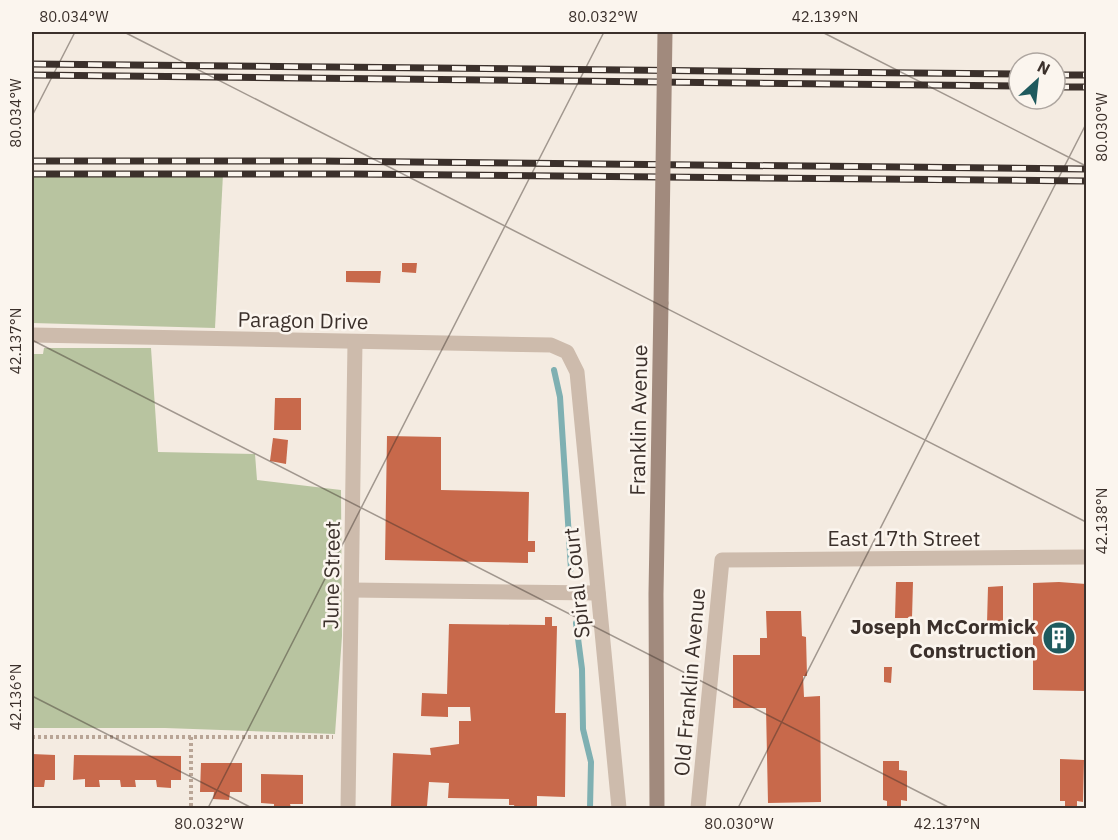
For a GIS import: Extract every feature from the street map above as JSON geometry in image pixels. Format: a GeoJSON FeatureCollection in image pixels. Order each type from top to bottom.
{"type":"FeatureCollection","features":[{"type":"Feature","properties":{"kind":"street","name":"Franklin Avenue"},"geometry":{"type":"LineString","coordinates":[[657,808],[656,594],[665,32]]}},
{"type":"Feature","properties":{"kind":"street","name":"Paragon Drive"},"geometry":{"type":"LineString","coordinates":[[32,335],[551,345],[570,355]]}},
{"type":"Feature","properties":{"kind":"street","name":"June Street"},"geometry":{"type":"LineString","coordinates":[[348,808],[355,342]]}},
{"type":"Feature","properties":{"kind":"street","name":"Spiral Court"},"geometry":{"type":"LineString","coordinates":[[570,355],[577,372],[619,808]]}},
{"type":"Feature","properties":{"kind":"street","name":"East 17th Street"},"geometry":{"type":"LineString","coordinates":[[722,560],[1086,557]]}},
{"type":"Feature","properties":{"kind":"street","name":"Old Franklin Avenue"},"geometry":{"type":"LineString","coordinates":[[698,808],[722,560]]}},
{"type":"Feature","properties":{"kind":"street"},"geometry":{"type":"LineString","coordinates":[[351,590],[598,593]]}},
{"type":"Feature","properties":{"kind":"path"},"geometry":{"type":"LineString","coordinates":[[32,737],[333,737]]}},
{"type":"Feature","properties":{"kind":"path"},"geometry":{"type":"LineString","coordinates":[[191,737],[191,808]]}},
{"type":"Feature","properties":{"kind":"green space"},"geometry":{"type":"Polygon","coordinates":[[[32,174],[223,174],[215,328],[32,323],[32,174]]]}},
{"type":"Feature","properties":{"kind":"green space"},"geometry":{"type":"Polygon","coordinates":[[[44,348],[151,348],[158,452],[255,454],[257,480],[341,490],[342,636],[335,734],[165,728],[32,728],[32,354],[43,354],[44,348]]]}},
{"type":"Feature","properties":{"kind":"building"},"geometry":{"type":"Polygon","coordinates":[[[402,263],[417,263],[416,273],[402,272],[402,263]]]}},
{"type":"Feature","properties":{"kind":"building"},"geometry":{"type":"Polygon","coordinates":[[[346,271],[381,271],[380,283],[346,282],[346,271]]]}},
{"type":"Feature","properties":{"kind":"building"},"geometry":{"type":"Polygon","coordinates":[[[275,398],[301,398],[301,430],[274,430],[275,398]]]}},
{"type":"Feature","properties":{"kind":"building"},"geometry":{"type":"Polygon","coordinates":[[[387,436],[441,437],[441,490],[529,492],[528,541],[535,541],[535,552],[528,552],[528,563],[385,560],[387,436]]]}},
{"type":"Feature","properties":{"kind":"building"},"geometry":{"type":"Polygon","coordinates":[[[273,438],[288,440],[286,464],[270,461],[273,438]]]}},
{"type":"Feature","properties":{"kind":"building"},"geometry":{"type":"Polygon","coordinates":[[[896,582],[913,582],[912,618],[895,618],[896,582]]]}},
{"type":"Feature","properties":{"kind":"building","name":"Joseph McCormick Construction"},"geometry":{"type":"Polygon","coordinates":[[[1033,583],[1086,584],[1085,691],[1033,690],[1033,583]]]}},
{"type":"Feature","properties":{"kind":"building"},"geometry":{"type":"Polygon","coordinates":[[[1003,586],[1003,624],[998,624],[999,629],[991,629],[991,624],[987,623],[988,587],[1003,586]]]}},
{"type":"Feature","properties":{"kind":"building"},"geometry":{"type":"Polygon","coordinates":[[[766,611],[801,611],[802,636],[806,637],[807,676],[803,676],[804,697],[820,696],[821,802],[768,803],[766,708],[733,708],[733,655],[760,655],[760,638],[767,638],[766,611]]]}},
{"type":"Feature","properties":{"kind":"building"},"geometry":{"type":"Polygon","coordinates":[[[545,617],[552,617],[552,626],[557,626],[555,713],[566,713],[565,797],[537,796],[537,808],[515,808],[514,805],[509,805],[509,799],[448,798],[449,783],[429,782],[427,806],[391,806],[393,753],[431,755],[430,748],[459,744],[459,721],[471,721],[470,707],[448,707],[448,717],[421,716],[422,693],[447,694],[449,624],[545,625],[545,617]]]}},
{"type":"Feature","properties":{"kind":"building"},"geometry":{"type":"Polygon","coordinates":[[[884,667],[892,667],[891,683],[884,682],[884,667]]]}},
{"type":"Feature","properties":{"kind":"building"},"geometry":{"type":"Polygon","coordinates":[[[32,754],[55,755],[55,780],[45,780],[44,787],[32,787],[32,754]]]}},
{"type":"Feature","properties":{"kind":"building"},"geometry":{"type":"Polygon","coordinates":[[[74,755],[181,756],[181,780],[171,780],[171,788],[157,787],[156,780],[135,780],[136,787],[121,787],[120,780],[99,780],[100,787],[85,787],[85,779],[73,780],[74,755]]]}},
{"type":"Feature","properties":{"kind":"building"},"geometry":{"type":"Polygon","coordinates":[[[1060,759],[1084,760],[1083,802],[1077,801],[1077,808],[1065,808],[1065,801],[1060,801],[1060,759]]]}},
{"type":"Feature","properties":{"kind":"building"},"geometry":{"type":"Polygon","coordinates":[[[883,761],[899,761],[899,770],[907,771],[907,801],[901,800],[901,808],[887,808],[887,801],[883,800],[883,761]]]}},
{"type":"Feature","properties":{"kind":"building"},"geometry":{"type":"Polygon","coordinates":[[[201,763],[242,763],[242,792],[230,792],[229,800],[213,799],[214,792],[200,792],[201,763]]]}},
{"type":"Feature","properties":{"kind":"building"},"geometry":{"type":"Polygon","coordinates":[[[261,774],[303,775],[303,804],[290,804],[291,808],[274,808],[274,804],[261,803],[261,774]]]}},
{"type":"Feature","properties":{"kind":"waterway"},"geometry":{"type":"LineString","coordinates":[[554,370],[560,397],[571,569]]}},
{"type":"Feature","properties":{"kind":"waterway"},"geometry":{"type":"LineString","coordinates":[[576,623],[582,669],[583,729],[591,762],[590,808]]}},
{"type":"Feature","properties":{"kind":"railway"},"geometry":{"type":"LineString","coordinates":[[32,64],[1007,74]]}},
{"type":"Feature","properties":{"kind":"railway"},"geometry":{"type":"LineString","coordinates":[[32,75],[1007,86]]}},
{"type":"Feature","properties":{"kind":"railway"},"geometry":{"type":"LineString","coordinates":[[1067,75],[1086,75]]}},
{"type":"Feature","properties":{"kind":"railway"},"geometry":{"type":"LineString","coordinates":[[1067,87],[1086,87]]}},
{"type":"Feature","properties":{"kind":"railway"},"geometry":{"type":"LineString","coordinates":[[32,161],[319,161],[1086,169]]}},
{"type":"Feature","properties":{"kind":"railway"},"geometry":{"type":"LineString","coordinates":[[32,174],[352,174],[1086,181]]}},
{"type":"Feature","properties":{"kind":"place","name":"Joseph McCormick Construction"},"geometry":{"type":"Point","coordinates":[1059,638]}}]}
